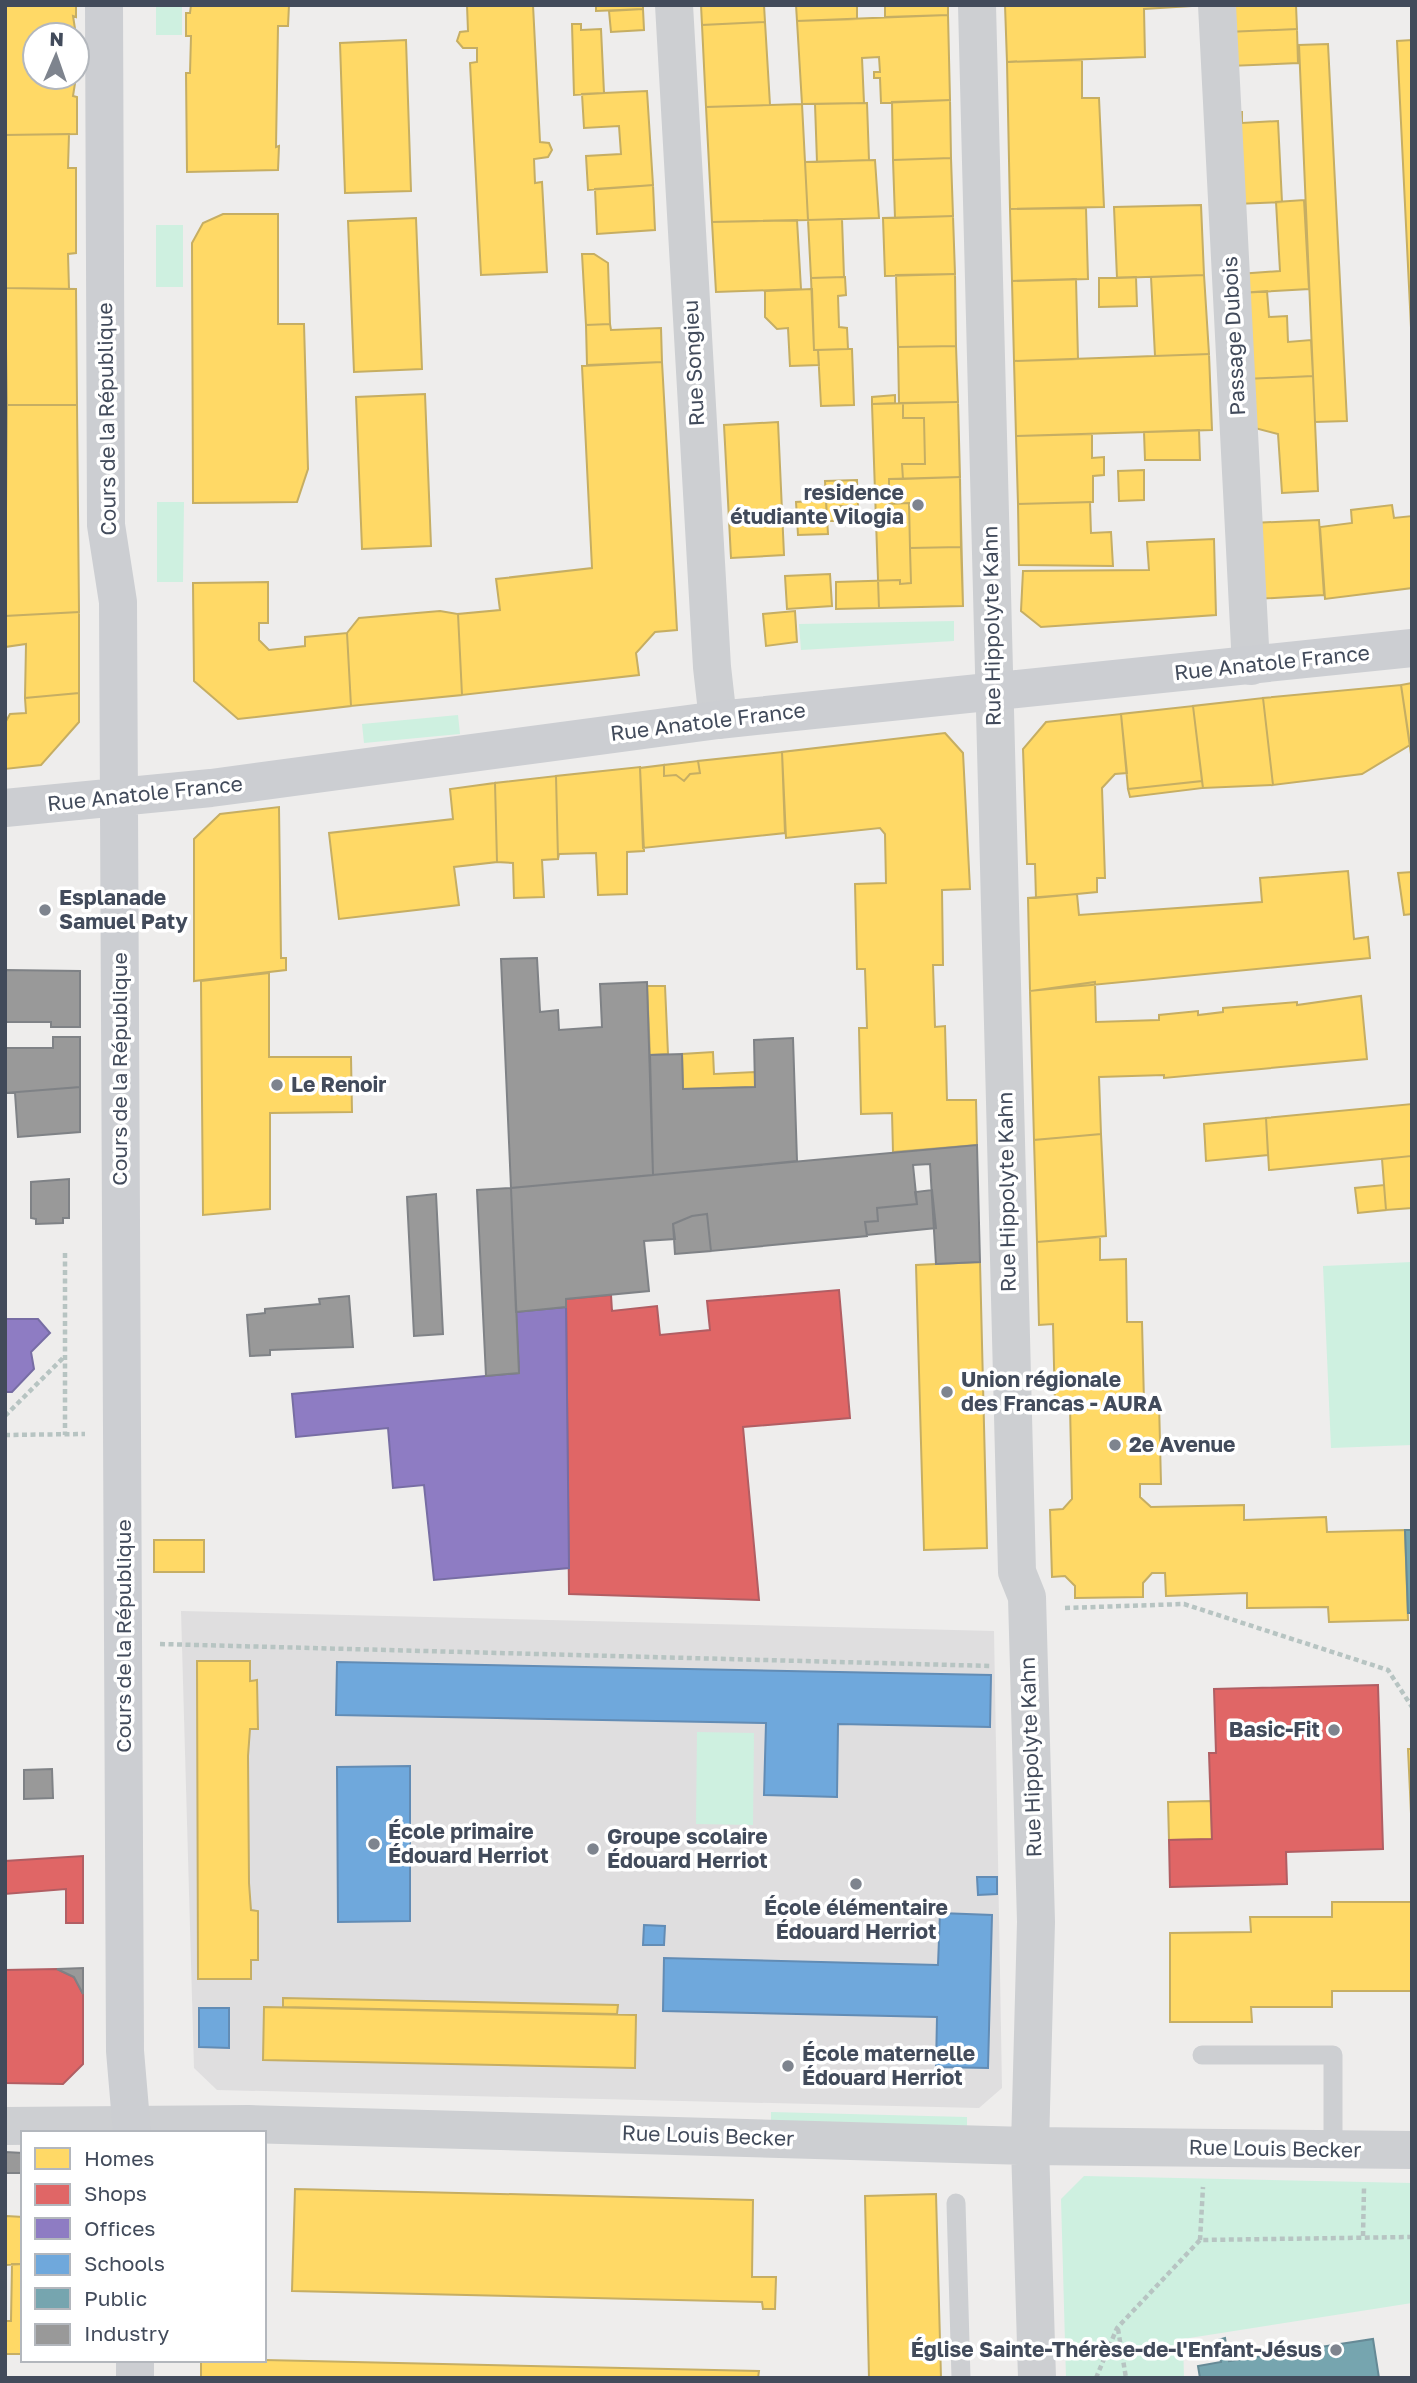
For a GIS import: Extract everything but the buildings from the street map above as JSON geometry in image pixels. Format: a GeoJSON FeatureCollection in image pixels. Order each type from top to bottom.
{"type":"FeatureCollection","features":[{"type":"Feature","properties":{"kind":"street","name":"Cours de la République"},"geometry":{"type":"LineString","coordinates":[[104,5],[106,524],[118,602],[125,2051],[132,2129]]}},
{"type":"Feature","properties":{"kind":"street","name":"Rue Songieu"},"geometry":{"type":"LineString","coordinates":[[674,5],[711,653],[718,720]]}},
{"type":"Feature","properties":{"kind":"street","name":"Rue Hippolyte Kahn"},"geometry":{"type":"LineString","coordinates":[[977,5],[1017,1572],[1027,1597],[1033,1780],[1036,1953],[1030,2146],[1037,2378]]}},
{"type":"Feature","properties":{"kind":"street","name":"Passage Dubois"},"geometry":{"type":"LineString","coordinates":[[1217,5],[1251,666]]}},
{"type":"Feature","properties":{"kind":"street","name":"Rue Anatole France"},"geometry":{"type":"LineString","coordinates":[[5,808],[119,797],[718,720],[993,689],[1251,666],[1412,648]]}},
{"type":"Feature","properties":{"kind":"street","name":"Rue Louis Becker"},"geometry":{"type":"LineString","coordinates":[[5,2126],[132,2129],[249,2124],[1030,2146],[1412,2150]]}},
{"type":"Feature","properties":{"kind":"lane"},"geometry":{"type":"LineString","coordinates":[[1202,2055],[1333,2056],[1333,2149]]}},
{"type":"Feature","properties":{"kind":"lane"},"geometry":{"type":"LineString","coordinates":[[956,2203],[961,2378]]}},
{"type":"Feature","properties":{"kind":"path"},"geometry":{"type":"LineString","coordinates":[[65,1253],[65,1435]]}},
{"type":"Feature","properties":{"kind":"path"},"geometry":{"type":"LineString","coordinates":[[5,1416],[65,1355]]}},
{"type":"Feature","properties":{"kind":"path"},"geometry":{"type":"LineString","coordinates":[[5,1435],[86,1434]]}},
{"type":"Feature","properties":{"kind":"path"},"geometry":{"type":"LineString","coordinates":[[1061,1608],[1184,1604],[1388,1670],[1412,1707]]}},
{"type":"Feature","properties":{"kind":"path"},"geometry":{"type":"LineString","coordinates":[[124,1644],[223,1644],[1000,1667]]}},
{"type":"Feature","properties":{"kind":"path"},"geometry":{"type":"LineString","coordinates":[[1096,2378],[1117,2328],[1200,2240],[1203,2179]]}},
{"type":"Feature","properties":{"kind":"path"},"geometry":{"type":"LineString","coordinates":[[1363,2236],[1365,2182]]}},
{"type":"Feature","properties":{"kind":"path"},"geometry":{"type":"LineString","coordinates":[[1200,2240],[1412,2237]]}},
{"type":"Feature","properties":{"kind":"path"},"geometry":{"type":"LineString","coordinates":[[1117,2328],[1126,2378]]}},
{"type":"Feature","properties":{"kind":"shaded area","name":"Groupe scolaire Édouard Herriot"},"geometry":{"type":"Polygon","coordinates":[[[181,1611],[994,1631],[1002,2088],[979,2108],[217,2090],[194,2068],[181,1611]]]}},
{"type":"Feature","properties":{"kind":"green space"},"geometry":{"type":"Polygon","coordinates":[[[156,5],[182,5],[182,35],[156,35],[156,5]]]}},
{"type":"Feature","properties":{"kind":"green space"},"geometry":{"type":"Polygon","coordinates":[[[156,225],[183,225],[183,287],[156,287],[156,225]]]}},
{"type":"Feature","properties":{"kind":"green space"},"geometry":{"type":"Polygon","coordinates":[[[157,502],[184,502],[183,582],[157,582],[157,502]]]}},
{"type":"Feature","properties":{"kind":"green space"},"geometry":{"type":"Polygon","coordinates":[[[954,621],[954,641],[801,650],[799,624],[954,621]]]}},
{"type":"Feature","properties":{"kind":"green space"},"geometry":{"type":"Polygon","coordinates":[[[458,715],[460,734],[364,743],[362,724],[458,715]]]}},
{"type":"Feature","properties":{"kind":"green space"},"geometry":{"type":"Polygon","coordinates":[[[1412,1262],[1412,1445],[1331,1448],[1323,1266],[1412,1262]]]}},
{"type":"Feature","properties":{"kind":"green space"},"geometry":{"type":"Polygon","coordinates":[[[697,1732],[754,1733],[753,1825],[696,1824],[697,1732]]]}},
{"type":"Feature","properties":{"kind":"green space"},"geometry":{"type":"Polygon","coordinates":[[[771,2112],[967,2117],[967,2126],[771,2121],[771,2112]]]}},
{"type":"Feature","properties":{"kind":"green space"},"geometry":{"type":"Polygon","coordinates":[[[1084,2176],[1412,2183],[1412,2303],[1183,2339],[1184,2378],[1066,2378],[1061,2199],[1084,2176]]]}},
{"type":"Feature","properties":{"kind":"place","name":"residence étudiante Vilogia"},"geometry":{"type":"Point","coordinates":[918,505]}},
{"type":"Feature","properties":{"kind":"place","name":"Esplanade Samuel Paty"},"geometry":{"type":"Point","coordinates":[45,910]}},
{"type":"Feature","properties":{"kind":"place","name":"Le Renoir"},"geometry":{"type":"Point","coordinates":[277,1085]}},
{"type":"Feature","properties":{"kind":"place","name":"Union régionale des Francas - AURA"},"geometry":{"type":"Point","coordinates":[947,1392]}},
{"type":"Feature","properties":{"kind":"place","name":"2e Avenue"},"geometry":{"type":"Point","coordinates":[1115,1445]}},
{"type":"Feature","properties":{"kind":"place","name":"Basic-Fit"},"geometry":{"type":"Point","coordinates":[1334,1730]}},
{"type":"Feature","properties":{"kind":"place","name":"École primaire Édouard Herriot"},"geometry":{"type":"Point","coordinates":[374,1844]}},
{"type":"Feature","properties":{"kind":"place","name":"Groupe scolaire Édouard Herriot"},"geometry":{"type":"Point","coordinates":[593,1849]}},
{"type":"Feature","properties":{"kind":"place","name":"École élémentaire Édouard Herriot"},"geometry":{"type":"Point","coordinates":[856,1884]}},
{"type":"Feature","properties":{"kind":"place","name":"École maternelle Édouard Herriot"},"geometry":{"type":"Point","coordinates":[788,2066]}},
{"type":"Feature","properties":{"kind":"place","name":"Église Sainte-Thérèse-de-l'Enfant-Jésus"},"geometry":{"type":"Point","coordinates":[1336,2350]}}]}
